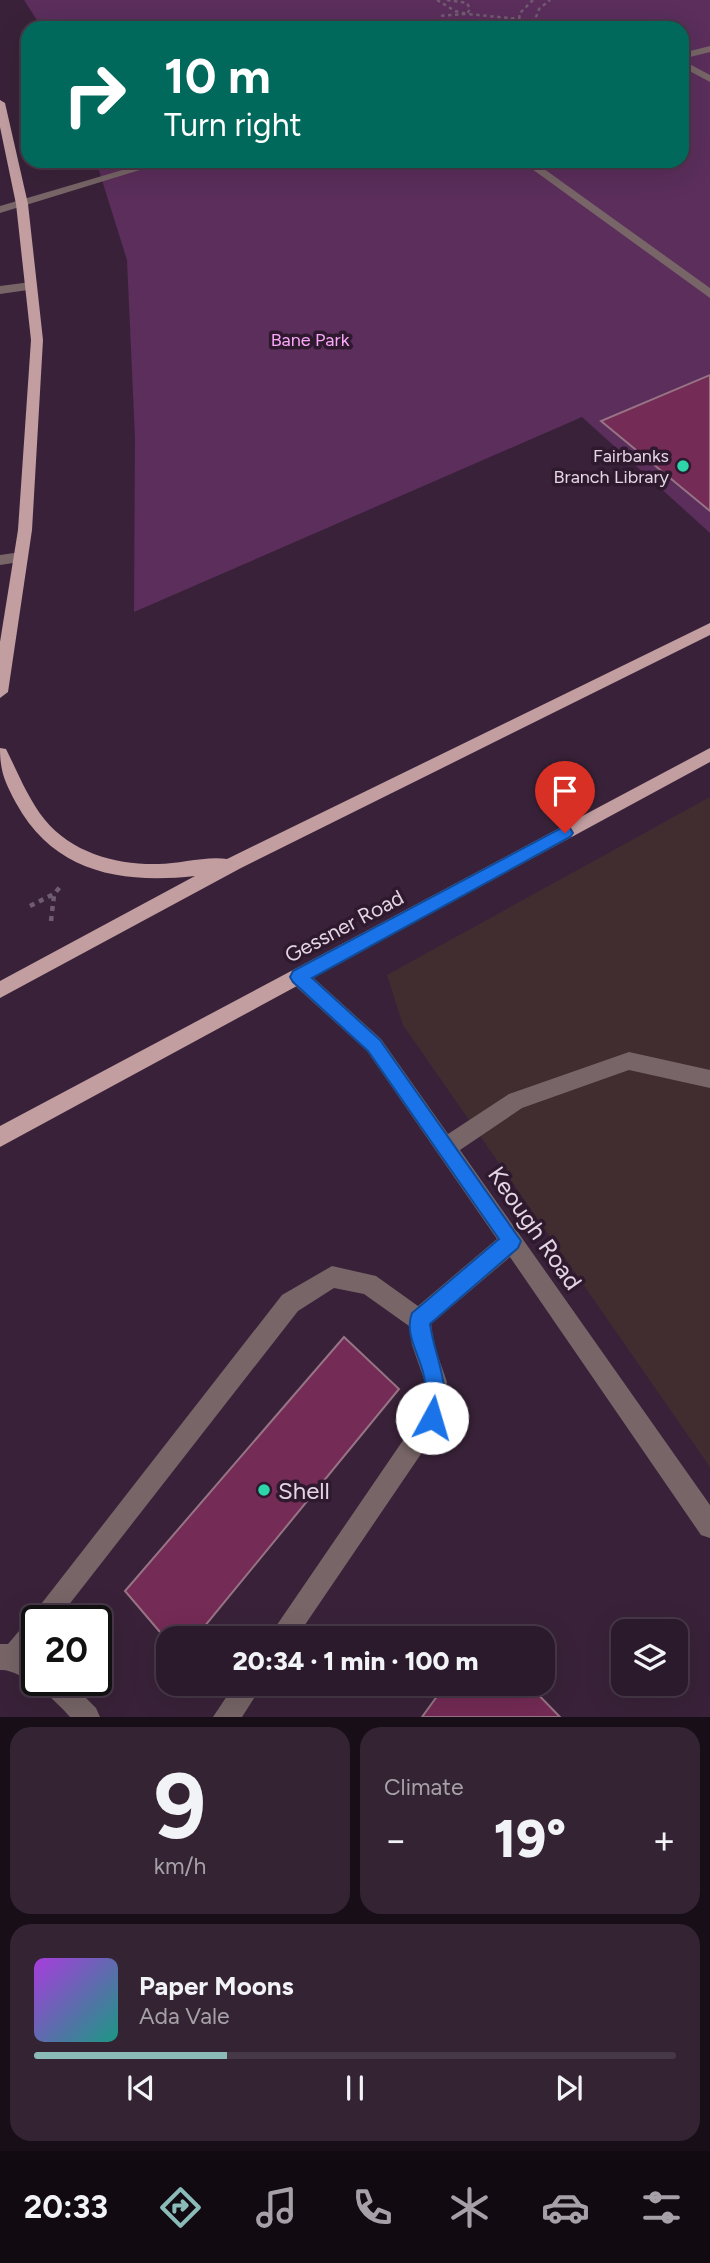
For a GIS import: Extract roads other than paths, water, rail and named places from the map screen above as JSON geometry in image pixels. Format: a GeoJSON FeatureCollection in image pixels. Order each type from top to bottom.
{"type":"FeatureCollection","features":[{"type":"Feature","properties":{"kind":"main road"},"geometry":{"type":"LineString","coordinates":[[0,103],[22,204],[37,340],[21,557],[0,692]]}},
{"type":"Feature","properties":{"kind":"main road"},"geometry":{"type":"LineString","coordinates":[[0,990],[235,863],[710,628]]}},
{"type":"Feature","properties":{"kind":"main road"},"geometry":{"type":"LineString","coordinates":[[0,754],[18,790],[45,832],[84,858],[109,868],[160,873],[235,863]]}},
{"type":"Feature","properties":{"kind":"main road","name":"Gessner Road"},"geometry":{"type":"LineString","coordinates":[[0,1137],[710,754]]}},
{"type":"Feature","properties":{"kind":"street"},"geometry":{"type":"LineString","coordinates":[[689,54],[710,49]]}},
{"type":"Feature","properties":{"kind":"street"},"geometry":{"type":"LineString","coordinates":[[689,67],[710,79]]}},
{"type":"Feature","properties":{"kind":"street"},"geometry":{"type":"LineString","coordinates":[[0,210],[141,168]]}},
{"type":"Feature","properties":{"kind":"street"},"geometry":{"type":"LineString","coordinates":[[536,168],[710,294]]}},
{"type":"Feature","properties":{"kind":"street"},"geometry":{"type":"LineString","coordinates":[[0,290],[31,286]]}},
{"type":"Feature","properties":{"kind":"street"},"geometry":{"type":"LineString","coordinates":[[0,560],[21,557]]}},
{"type":"Feature","properties":{"kind":"street","name":"Keough Road"},"geometry":{"type":"LineString","coordinates":[[299,977],[374,1045],[710,1526]]}},
{"type":"Feature","properties":{"kind":"street"},"geometry":{"type":"LineString","coordinates":[[447,1147],[516,1101],[629,1061],[710,1079]]}},
{"type":"Feature","properties":{"kind":"street"},"geometry":{"type":"LineString","coordinates":[[419,1320],[512,1241]]}},
{"type":"Feature","properties":{"kind":"street"},"geometry":{"type":"LineString","coordinates":[[54,1605],[290,1303],[332,1277],[368,1284],[419,1320],[423,1345],[436,1382],[432,1418],[289,1626]]}},
{"type":"Feature","properties":{"kind":"street"},"geometry":{"type":"LineString","coordinates":[[7,1656],[21,1642]]}},
{"type":"Feature","properties":{"kind":"street"},"geometry":{"type":"LineString","coordinates":[[69,1696],[87,1717]]}},
{"type":"Feature","properties":{"kind":"street"},"geometry":{"type":"LineString","coordinates":[[226,1717],[241,1696]]}},
{"type":"Feature","properties":{"kind":"place","name":"Fairbanks Branch Library"},"geometry":{"type":"Point","coordinates":[683,466]}},
{"type":"Feature","properties":{"kind":"place","name":"Shell"},"geometry":{"type":"Point","coordinates":[264,1490]}},
{"type":"Feature","properties":{"kind":"park label","name":"Bane Park"},"geometry":{"type":"Point","coordinates":[310,340]}}]}
